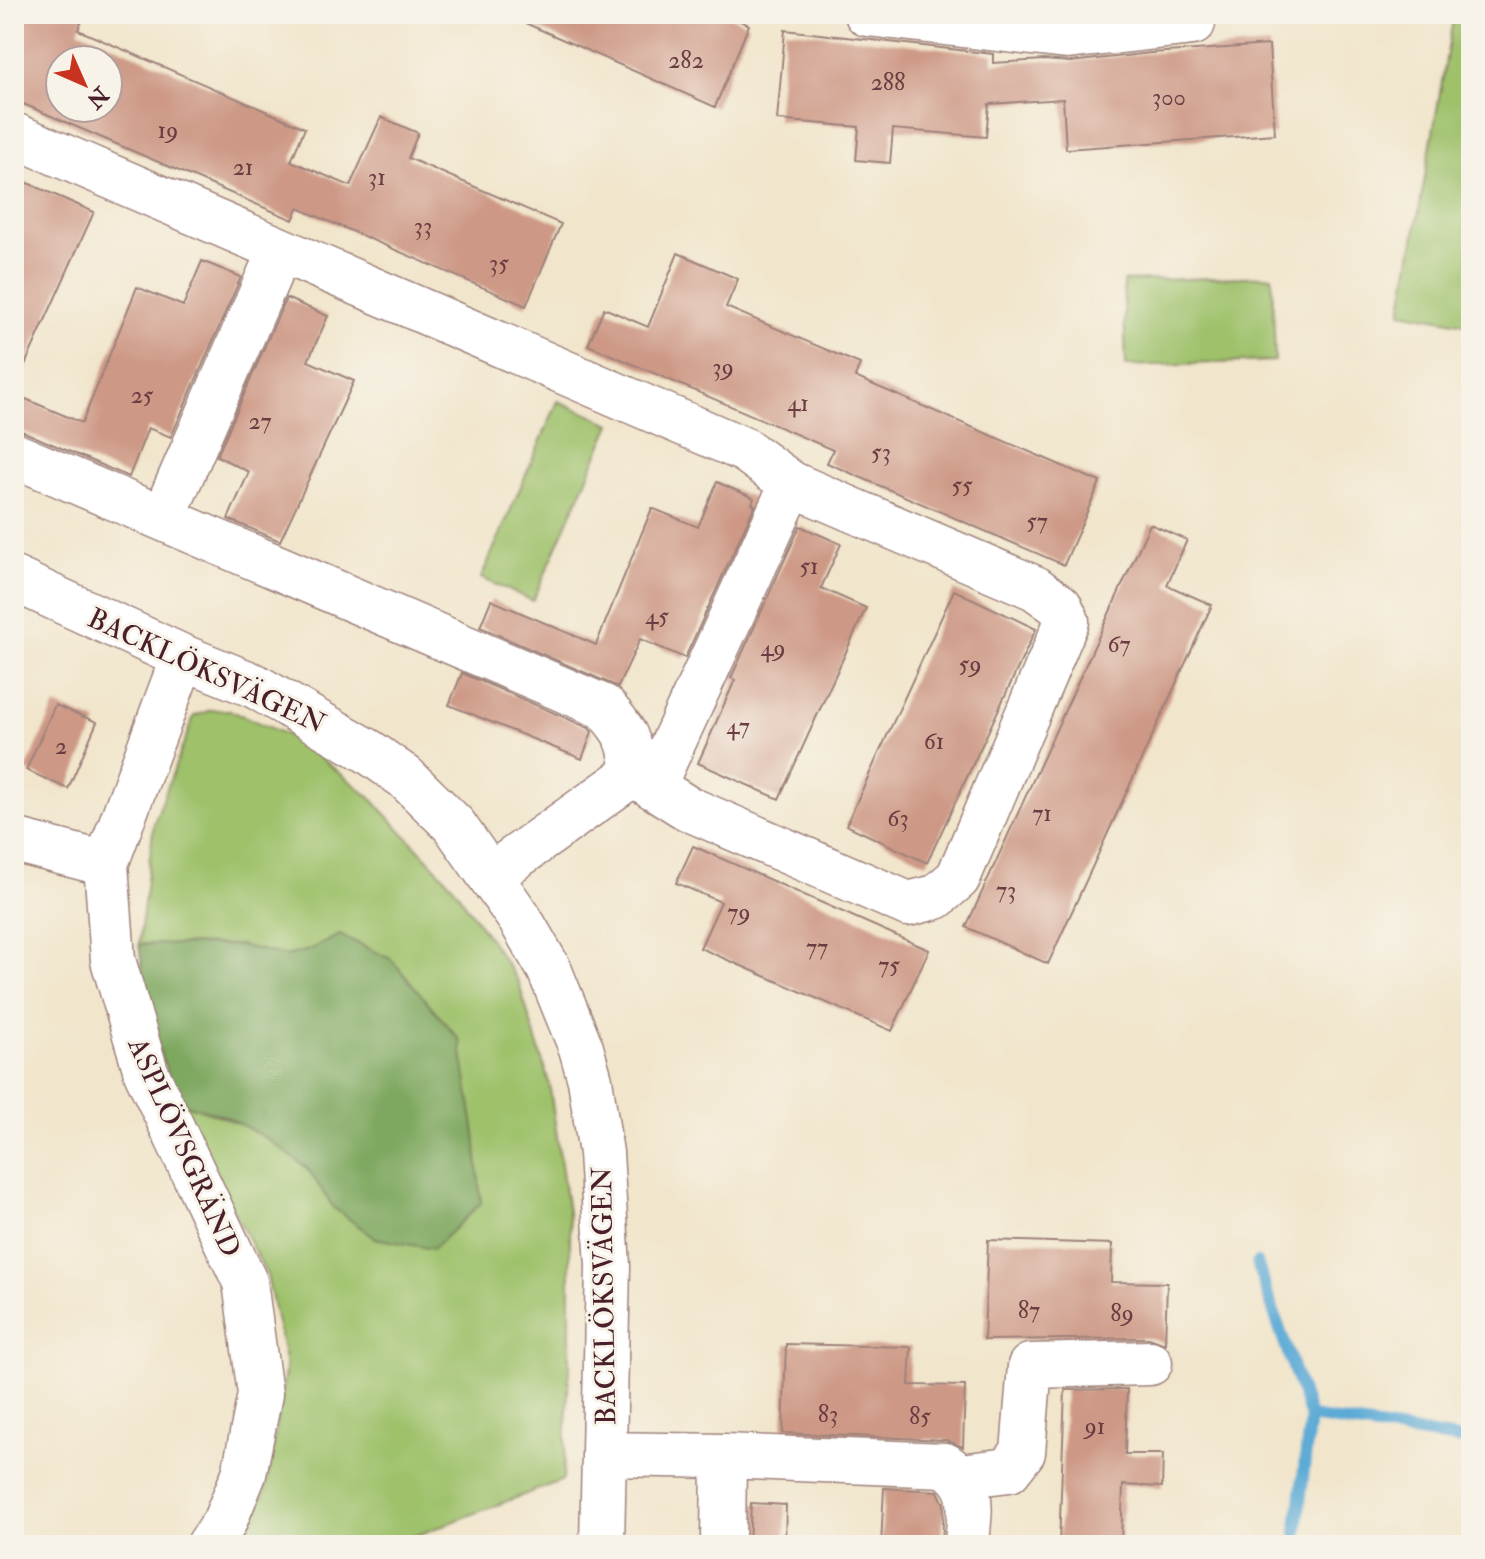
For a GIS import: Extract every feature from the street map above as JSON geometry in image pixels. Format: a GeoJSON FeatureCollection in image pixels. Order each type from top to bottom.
{"type":"FeatureCollection","features":[{"type":"Feature","properties":{"kind":"street"},"geometry":{"type":"LineString","coordinates":[[867,14],[1067,37],[1193,23],[1194,14]]}},
{"type":"Feature","properties":{"kind":"street"},"geometry":{"type":"LineString","coordinates":[[14,135],[745,450],[792,484],[1035,588],[1060,606],[1067,621],[958,878],[936,897],[908,904],[687,808],[643,780],[623,728],[604,707],[14,455]]}},
{"type":"Feature","properties":{"kind":"street"},"geometry":{"type":"LineString","coordinates":[[163,518],[280,250]]}},
{"type":"Feature","properties":{"kind":"street"},"geometry":{"type":"LineString","coordinates":[[491,875],[643,780],[792,484]]}},
{"type":"Feature","properties":{"kind":"street","name":"BACKLÖKSVÄGEN"},"geometry":{"type":"LineString","coordinates":[[14,579],[277,697],[334,729],[405,777],[454,825],[520,919],[549,969],[571,1019],[590,1080],[601,1153],[608,1266],[602,1545]]}},
{"type":"Feature","properties":{"kind":"street","name":"ASPLÖVSGRÄND"},"geometry":{"type":"LineString","coordinates":[[183,657],[106,864],[113,960],[146,1072],[245,1282],[260,1394],[244,1474],[224,1523],[209,1545]]}},
{"type":"Feature","properties":{"kind":"street"},"geometry":{"type":"LineString","coordinates":[[14,840],[106,864]]}},
{"type":"Feature","properties":{"kind":"street","name":"BACKLÖKSVÄGEN"},"geometry":{"type":"LineString","coordinates":[[604,1454],[945,1465],[961,1476],[1009,1470],[1023,1452],[1030,1366],[1150,1363]]}},
{"type":"Feature","properties":{"kind":"street"},"geometry":{"type":"LineString","coordinates":[[723,1545],[724,1456]]}},
{"type":"Feature","properties":{"kind":"street"},"geometry":{"type":"LineString","coordinates":[[961,1476],[969,1495],[967,1545]]}},
{"type":"Feature","properties":{"kind":"green space"},"geometry":{"type":"Polygon","coordinates":[[[1454,14],[1471,14],[1471,325],[1401,312],[1454,14]]]}},
{"type":"Feature","properties":{"kind":"green space"},"geometry":{"type":"Polygon","coordinates":[[[1272,276],[1275,361],[1126,366],[1123,281],[1272,276]]]}},
{"type":"Feature","properties":{"kind":"green space"},"geometry":{"type":"Polygon","coordinates":[[[558,401],[611,424],[533,601],[481,578],[558,401]]]}},
{"type":"Feature","properties":{"kind":"green space"},"geometry":{"type":"Polygon","coordinates":[[[211,710],[229,710],[295,738],[369,796],[453,886],[518,981],[549,1082],[570,1226],[570,1359],[563,1480],[391,1545],[237,1545],[266,1490],[286,1365],[267,1275],[177,1102],[229,1119],[276,1144],[309,1171],[334,1208],[340,935],[310,950],[286,956],[239,945],[139,944],[154,823],[194,716],[211,710]]]}},
{"type":"Feature","properties":{"kind":"green space"},"geometry":{"type":"Polygon","coordinates":[[[340,935],[391,959],[460,1040],[475,1133],[481,1203],[433,1249],[375,1238],[334,1208],[307,1168],[268,1139],[225,1116],[177,1102],[149,1020],[139,944],[239,945],[286,956],[310,950],[340,935]]]}},
{"type":"Feature","properties":{"kind":"building"},"geometry":{"type":"Polygon","coordinates":[[[14,14],[85,14],[78,30],[110,44],[44,44],[44,113],[14,100],[14,14]]]}},
{"type":"Feature","properties":{"kind":"building"},"geometry":{"type":"Polygon","coordinates":[[[505,14],[725,14],[749,25],[715,107],[505,14]]]}},
{"type":"Feature","properties":{"kind":"building"},"geometry":{"type":"Polygon","coordinates":[[[785,30],[993,54],[993,63],[1070,62],[1269,45],[1275,134],[1066,149],[1063,99],[989,104],[986,137],[893,129],[890,163],[856,160],[859,127],[777,120],[785,30]]]}},
{"type":"Feature","properties":{"kind":"building"},"geometry":{"type":"Polygon","coordinates":[[[124,50],[305,128],[291,161],[350,186],[381,117],[418,133],[408,158],[561,224],[526,306],[298,208],[293,220],[70,124],[124,124],[124,50]]]}},
{"type":"Feature","properties":{"kind":"building"},"geometry":{"type":"Polygon","coordinates":[[[14,177],[94,212],[14,389],[14,177]]]}},
{"type":"Feature","properties":{"kind":"building"},"geometry":{"type":"Polygon","coordinates":[[[678,253],[738,279],[726,307],[860,364],[855,377],[1100,482],[1064,565],[827,463],[833,450],[588,345],[604,308],[648,327],[678,253]]]}},
{"type":"Feature","properties":{"kind":"building"},"geometry":{"type":"Polygon","coordinates":[[[202,261],[241,277],[171,437],[148,428],[129,477],[14,430],[14,394],[82,423],[137,287],[183,306],[202,261]]]}},
{"type":"Feature","properties":{"kind":"building"},"geometry":{"type":"Polygon","coordinates":[[[286,298],[328,316],[308,361],[354,381],[280,541],[228,519],[249,472],[217,456],[286,298]]]}},
{"type":"Feature","properties":{"kind":"building"},"geometry":{"type":"Polygon","coordinates":[[[717,482],[754,498],[752,504],[755,505],[685,658],[640,639],[618,687],[480,627],[491,600],[596,645],[652,508],[698,527],[717,482]]]}},
{"type":"Feature","properties":{"kind":"building"},"geometry":{"type":"Polygon","coordinates":[[[1150,524],[1187,540],[1167,585],[1212,605],[1048,964],[966,927],[1150,524]]]}},
{"type":"Feature","properties":{"kind":"building"},"geometry":{"type":"Polygon","coordinates":[[[800,526],[841,544],[821,588],[866,608],[779,799],[698,763],[735,680],[731,678],[800,526]]]}},
{"type":"Feature","properties":{"kind":"building"},"geometry":{"type":"Polygon","coordinates":[[[954,590],[1036,629],[927,863],[846,825],[954,590]]]}},
{"type":"Feature","properties":{"kind":"building"},"geometry":{"type":"Polygon","coordinates":[[[462,673],[589,728],[592,732],[582,759],[449,705],[462,673]]]}},
{"type":"Feature","properties":{"kind":"building"},"geometry":{"type":"Polygon","coordinates":[[[55,705],[97,722],[68,789],[26,770],[55,705]]]}},
{"type":"Feature","properties":{"kind":"building"},"geometry":{"type":"Polygon","coordinates":[[[693,846],[929,950],[892,1031],[700,948],[721,902],[676,883],[693,846]]]}},
{"type":"Feature","properties":{"kind":"building"},"geometry":{"type":"Polygon","coordinates":[[[988,1240],[1112,1244],[1111,1282],[1167,1283],[1165,1344],[1149,1338],[984,1340],[988,1240]]]}},
{"type":"Feature","properties":{"kind":"building"},"geometry":{"type":"Polygon","coordinates":[[[786,1344],[911,1347],[909,1385],[965,1386],[963,1447],[946,1440],[783,1433],[786,1344]]]}},
{"type":"Feature","properties":{"kind":"building"},"geometry":{"type":"Polygon","coordinates":[[[1127,1389],[1125,1454],[1163,1454],[1162,1487],[1123,1485],[1121,1545],[1059,1545],[1065,1390],[1127,1389]]]}},
{"type":"Feature","properties":{"kind":"building"},"geometry":{"type":"Polygon","coordinates":[[[884,1488],[938,1491],[944,1504],[942,1545],[881,1545],[884,1488]]]}},
{"type":"Feature","properties":{"kind":"building"},"geometry":{"type":"Polygon","coordinates":[[[751,1503],[786,1505],[785,1545],[749,1545],[751,1503]]]}},
{"type":"Feature","properties":{"kind":"waterway"},"geometry":{"type":"LineString","coordinates":[[1257,1263],[1310,1417],[1295,1545]]}},
{"type":"Feature","properties":{"kind":"waterway"},"geometry":{"type":"LineString","coordinates":[[1310,1417],[1471,1441]]}}]}
